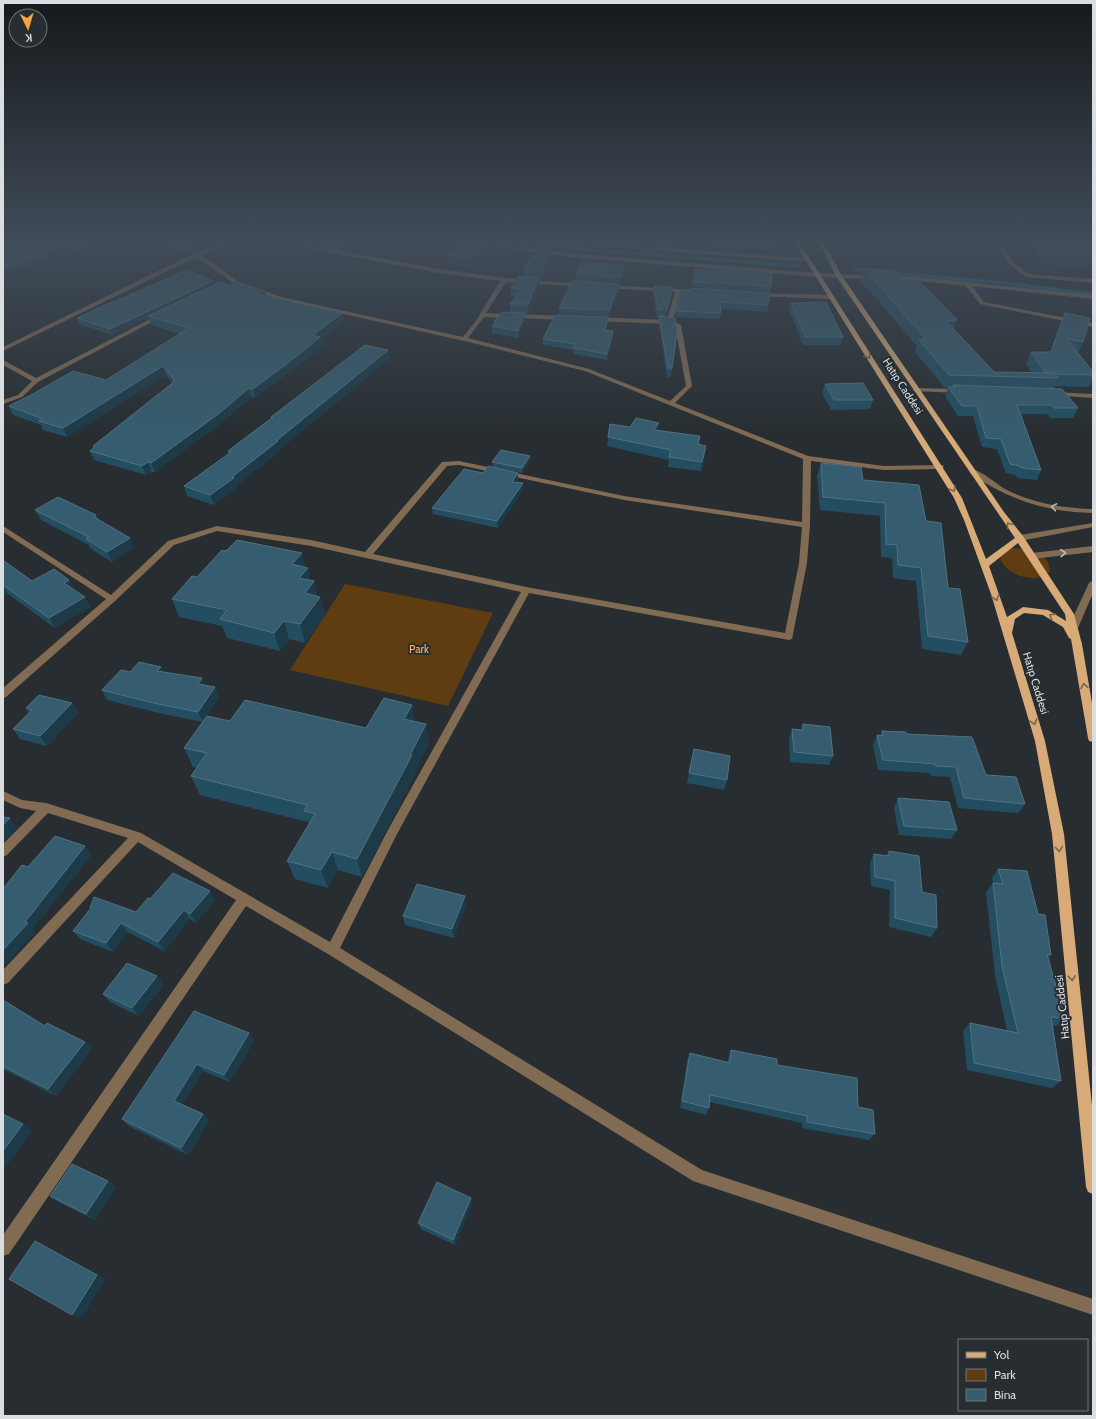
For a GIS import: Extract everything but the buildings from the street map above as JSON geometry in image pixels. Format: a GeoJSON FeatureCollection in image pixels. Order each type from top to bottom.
{"type":"FeatureCollection","features":[{"type":"Feature","properties":{"kind":"main road","name":"Hatıp Caddesi"},"geometry":{"type":"LineString","coordinates":[[836,306],[940,467],[961,504],[984,565],[1040,741],[1058,834],[1093,1187]]}},
{"type":"Feature","properties":{"kind":"main road","name":"Hatıp Caddesi"},"geometry":{"type":"LineString","coordinates":[[859,306],[1001,514],[1020,538],[1069,614],[1077,644],[1093,738]]}},
{"type":"Feature","properties":{"kind":"main road"},"geometry":{"type":"LineString","coordinates":[[984,565],[1020,538]]}},
{"type":"Feature","properties":{"kind":"main road"},"geometry":{"type":"LineString","coordinates":[[1007,634],[1011,617],[1023,610],[1044,612],[1066,625],[1077,644]]}},
{"type":"Feature","properties":{"kind":"street"},"geometry":{"type":"LineString","coordinates":[[3,349],[91,306]]}},
{"type":"Feature","properties":{"kind":"street"},"geometry":{"type":"LineString","coordinates":[[316,306],[464,339],[587,370],[807,458],[884,468],[940,467]]}},
{"type":"Feature","properties":{"kind":"street"},"geometry":{"type":"LineString","coordinates":[[464,339],[488,306]]}},
{"type":"Feature","properties":{"kind":"street"},"geometry":{"type":"LineString","coordinates":[[670,322],[674,306]]}},
{"type":"Feature","properties":{"kind":"street"},"geometry":{"type":"LineString","coordinates":[[998,306],[1093,325]]}},
{"type":"Feature","properties":{"kind":"street"},"geometry":{"type":"LineString","coordinates":[[3,402],[20,396],[36,381],[110,341],[172,311]]}},
{"type":"Feature","properties":{"kind":"street"},"geometry":{"type":"LineString","coordinates":[[482,315],[576,319]]}},
{"type":"Feature","properties":{"kind":"street"},"geometry":{"type":"LineString","coordinates":[[592,319],[670,322],[678,325],[689,386],[670,404]]}},
{"type":"Feature","properties":{"kind":"street"},"geometry":{"type":"LineString","coordinates":[[3,362],[36,381]]}},
{"type":"Feature","properties":{"kind":"street"},"geometry":{"type":"LineString","coordinates":[[916,390],[969,391]]}},
{"type":"Feature","properties":{"kind":"street"},"geometry":{"type":"LineString","coordinates":[[1044,394],[1093,396]]}},
{"type":"Feature","properties":{"kind":"street"},"geometry":{"type":"LineString","coordinates":[[3,694],[112,600],[171,543],[217,528],[311,543],[526,590],[789,637],[803,563],[806,525],[807,458]]}},
{"type":"Feature","properties":{"kind":"street"},"geometry":{"type":"LineString","coordinates":[[367,555],[446,464],[459,463],[624,498],[806,525]]}},
{"type":"Feature","properties":{"kind":"street"},"geometry":{"type":"LineString","coordinates":[[972,471],[1005,492],[1037,504],[1093,512]]}},
{"type":"Feature","properties":{"kind":"street"},"geometry":{"type":"LineString","coordinates":[[1020,538],[1093,525]]}},
{"type":"Feature","properties":{"kind":"street"},"geometry":{"type":"LineString","coordinates":[[3,528],[112,600]]}},
{"type":"Feature","properties":{"kind":"street"},"geometry":{"type":"LineString","coordinates":[[1032,556],[1093,549]]}},
{"type":"Feature","properties":{"kind":"street"},"geometry":{"type":"LineString","coordinates":[[1073,628],[1093,583]]}},
{"type":"Feature","properties":{"kind":"street"},"geometry":{"type":"LineString","coordinates":[[332,950],[393,831],[526,590]]}},
{"type":"Feature","properties":{"kind":"street"},"geometry":{"type":"LineString","coordinates":[[3,795],[20,804],[46,808],[137,836],[332,950],[698,1176],[1093,1307]]}},
{"type":"Feature","properties":{"kind":"street"},"geometry":{"type":"LineString","coordinates":[[3,852],[46,808]]}},
{"type":"Feature","properties":{"kind":"street"},"geometry":{"type":"LineString","coordinates":[[3,979],[137,836]]}},
{"type":"Feature","properties":{"kind":"street"},"geometry":{"type":"LineString","coordinates":[[3,1248],[245,898]]}},
{"type":"Feature","properties":{"kind":"green space"},"geometry":{"type":"Polygon","coordinates":[[[1013,548],[1025,549],[1042,556],[1049,565],[1050,571],[1037,578],[1030,578],[1014,573],[1008,569],[1000,557],[1004,552],[1013,548]]]}},
{"type":"Feature","properties":{"kind":"green space","name":"Park"},"geometry":{"type":"Polygon","coordinates":[[[345,584],[493,613],[448,706],[290,670],[345,584]]]}}]}
